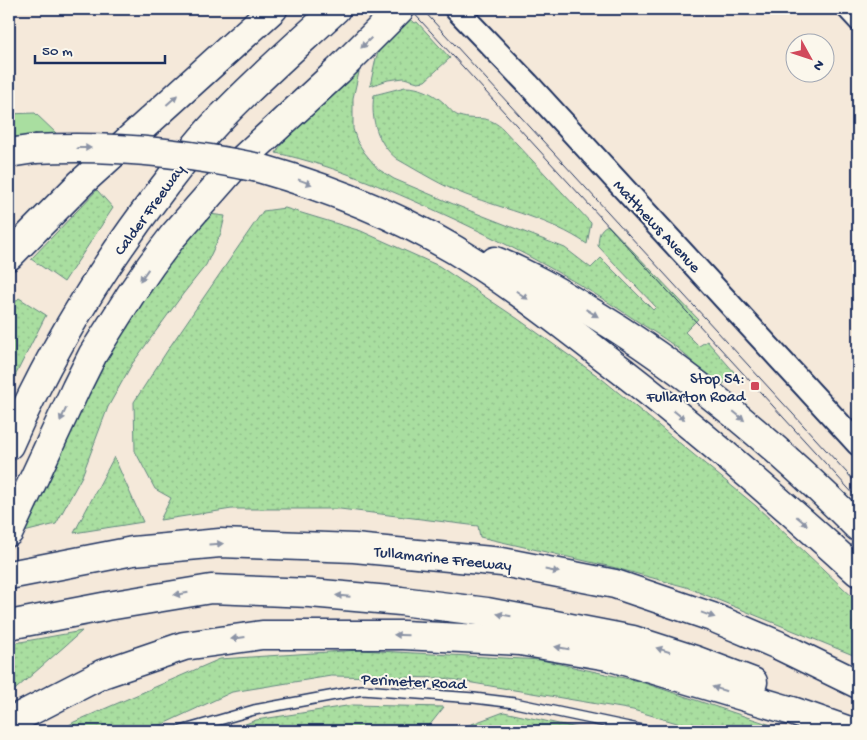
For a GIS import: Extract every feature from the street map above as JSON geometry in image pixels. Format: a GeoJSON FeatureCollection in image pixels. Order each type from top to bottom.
{"type":"FeatureCollection","features":[{"type":"Feature","properties":{"kind":"highway"},"geometry":{"type":"LineString","coordinates":[[9,256],[81,183],[273,9]]}},
{"type":"Feature","properties":{"kind":"highway","name":"Calder Freeway"},"geometry":{"type":"LineString","coordinates":[[9,445],[25,408],[59,345],[102,272],[133,226],[192,150],[215,124],[336,9]]}},
{"type":"Feature","properties":{"kind":"highway"},"geometry":{"type":"LineString","coordinates":[[9,532],[93,354],[131,294],[162,250],[232,169],[338,71],[400,9]]}},
{"type":"Feature","properties":{"kind":"highway"},"geometry":{"type":"LineString","coordinates":[[22,151],[62,148],[139,149],[215,158],[298,179],[364,204],[437,240],[479,265],[531,301],[640,384],[724,454],[858,572]]}},
{"type":"Feature","properties":{"kind":"highway"},"geometry":{"type":"LineString","coordinates":[[9,239],[81,183]]}},
{"type":"Feature","properties":{"kind":"highway"},"geometry":{"type":"LineString","coordinates":[[437,240],[514,268],[626,333],[736,414],[781,452],[858,528]]}},
{"type":"Feature","properties":{"kind":"highway","name":"Tullamarine Freeway"},"geometry":{"type":"LineString","coordinates":[[9,575],[133,551],[220,543],[354,548],[502,562],[615,584],[712,617],[778,645],[858,684]]}},
{"type":"Feature","properties":{"kind":"highway"},"geometry":{"type":"LineString","coordinates":[[9,625],[211,589],[310,593],[383,599],[487,612],[632,640],[659,648],[755,683],[850,731]]}},
{"type":"Feature","properties":{"kind":"highway"},"geometry":{"type":"LineString","coordinates":[[9,722],[102,674],[184,646],[262,635],[403,635],[520,641],[608,656],[792,711],[850,731]]}},
{"type":"Feature","properties":{"kind":"main road","name":"Matthews Avenue"},"geometry":{"type":"LineString","coordinates":[[457,9],[858,444]]}},
{"type":"Feature","properties":{"kind":"street"},"geometry":{"type":"LineString","coordinates":[[845,9],[858,23]]}},
{"type":"Feature","properties":{"kind":"lane","name":"Perimeter Road"},"geometry":{"type":"LineString","coordinates":[[181,731],[254,710],[362,690],[474,698],[515,703],[648,731]]}},
{"type":"Feature","properties":{"kind":"green space"},"geometry":{"type":"Polygon","coordinates":[[[406,15],[415,23],[417,22],[450,58],[425,81],[418,82],[404,78],[388,80],[370,86],[376,58],[385,37],[406,15]]]}},
{"type":"Feature","properties":{"kind":"green space"},"geometry":{"type":"Polygon","coordinates":[[[360,68],[353,98],[353,129],[357,141],[378,169],[394,179],[565,248],[591,268],[601,258],[653,310],[656,307],[598,246],[601,231],[608,225],[698,319],[685,332],[699,346],[707,341],[735,373],[719,388],[688,357],[668,341],[572,280],[502,242],[389,190],[322,165],[276,153],[292,131],[360,68]]]}},
{"type":"Feature","properties":{"kind":"green space"},"geometry":{"type":"Polygon","coordinates":[[[405,87],[421,89],[431,94],[440,99],[459,116],[485,119],[496,123],[502,128],[591,223],[587,244],[543,221],[457,191],[397,159],[390,153],[377,131],[373,113],[374,95],[405,87]]]}},
{"type":"Feature","properties":{"kind":"green space"},"geometry":{"type":"Polygon","coordinates":[[[35,113],[56,133],[9,138],[9,114],[35,113]]]}},
{"type":"Feature","properties":{"kind":"green space"},"geometry":{"type":"Polygon","coordinates":[[[97,190],[113,208],[64,282],[31,259],[97,190]]]}},
{"type":"Feature","properties":{"kind":"green space"},"geometry":{"type":"Polygon","coordinates":[[[285,208],[361,231],[439,266],[602,379],[756,506],[858,602],[858,657],[686,587],[612,567],[480,537],[478,526],[340,509],[232,509],[160,520],[171,498],[155,489],[135,451],[134,402],[263,211],[285,208]]]}},
{"type":"Feature","properties":{"kind":"green space"},"geometry":{"type":"Polygon","coordinates":[[[201,213],[225,216],[221,233],[206,265],[132,364],[108,407],[82,476],[56,524],[20,533],[82,387],[201,213]]]}},
{"type":"Feature","properties":{"kind":"green space"},"geometry":{"type":"Polygon","coordinates":[[[19,298],[46,315],[9,388],[9,309],[19,298]]]}},
{"type":"Feature","properties":{"kind":"green space"},"geometry":{"type":"Polygon","coordinates":[[[114,457],[143,522],[74,533],[114,457]]]}},
{"type":"Feature","properties":{"kind":"green space"},"geometry":{"type":"Polygon","coordinates":[[[82,631],[9,695],[9,644],[82,631]]]}},
{"type":"Feature","properties":{"kind":"green space"},"geometry":{"type":"Polygon","coordinates":[[[360,650],[541,660],[638,681],[784,731],[704,731],[633,710],[443,678],[331,676],[232,692],[148,731],[60,731],[74,722],[220,659],[360,650]]]}},
{"type":"Feature","properties":{"kind":"green space"},"geometry":{"type":"Polygon","coordinates":[[[353,705],[444,707],[425,731],[227,731],[256,720],[353,705]]]}},
{"type":"Feature","properties":{"kind":"green space"},"geometry":{"type":"Polygon","coordinates":[[[504,712],[591,731],[453,731],[504,712]]]}},
{"type":"Feature","properties":{"kind":"tram line"},"geometry":{"type":"LineString","coordinates":[[410,9],[858,499]]}},
{"type":"Feature","properties":{"kind":"tram line"},"geometry":{"type":"LineString","coordinates":[[422,9],[858,485]]}},
{"type":"Feature","properties":{"kind":"place","name":"Stop 54: Fullarton Road"},"geometry":{"type":"Point","coordinates":[755,386]}}]}
